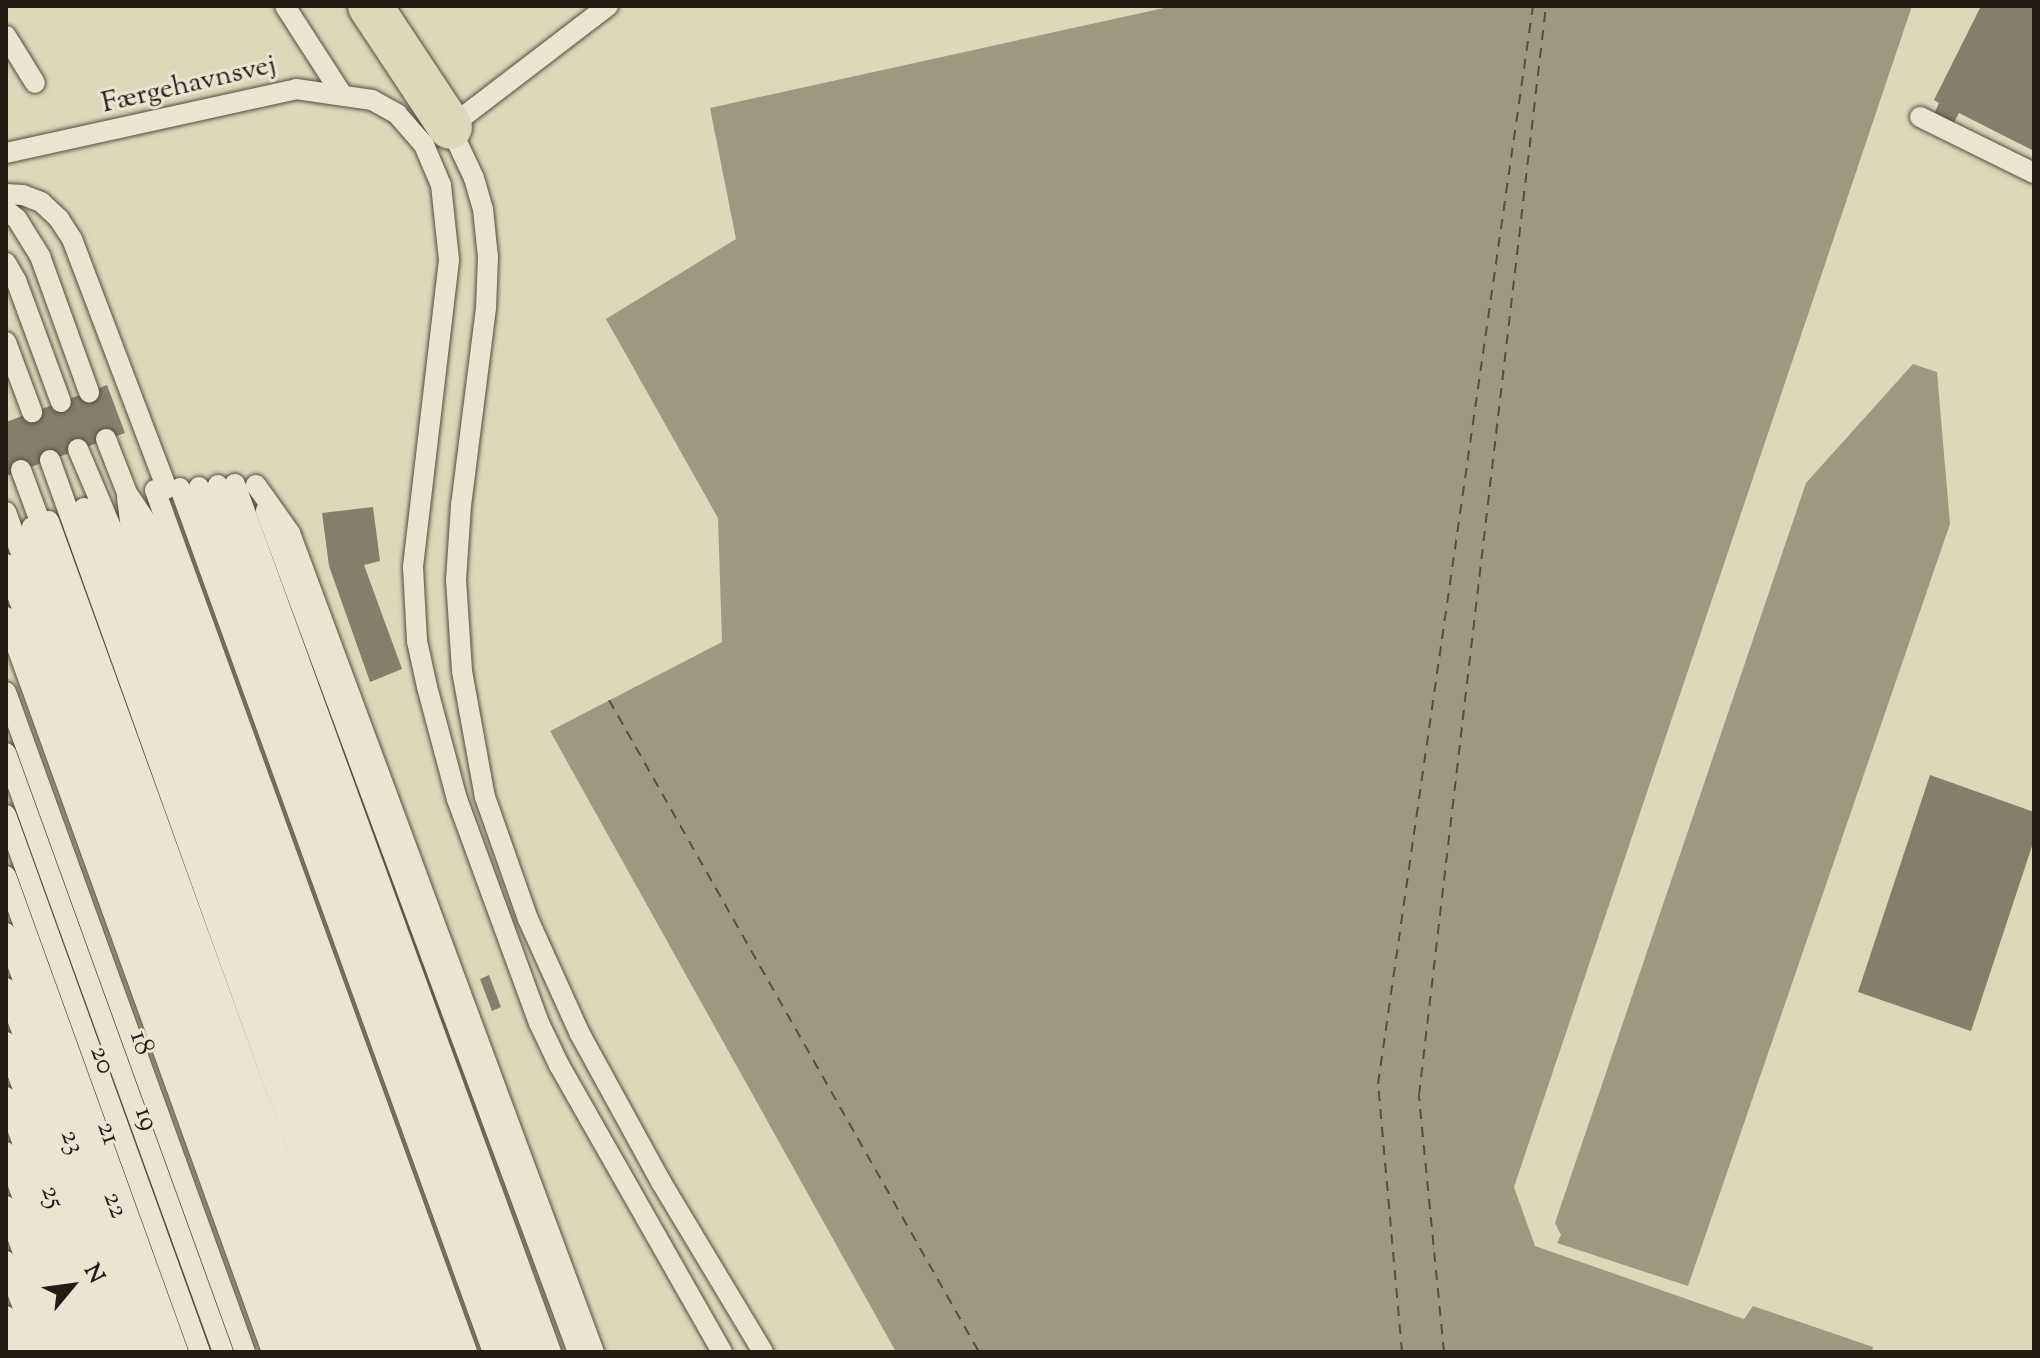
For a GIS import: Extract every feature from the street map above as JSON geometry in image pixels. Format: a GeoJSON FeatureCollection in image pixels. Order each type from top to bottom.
{"type":"FeatureCollection","features":[{"type":"Feature","properties":{"kind":"main road"},"geometry":{"type":"LineString","coordinates":[[370,6],[437,136]]}},
{"type":"Feature","properties":{"kind":"lane"},"geometry":{"type":"LineString","coordinates":[[285,6],[341,93]]}},
{"type":"Feature","properties":{"kind":"lane"},"geometry":{"type":"LineString","coordinates":[[437,136],[608,6]]}},
{"type":"Feature","properties":{"kind":"lane"},"geometry":{"type":"LineString","coordinates":[[6,36],[35,83]]}},
{"type":"Feature","properties":{"kind":"lane","name":"Færgehavnsvej"},"geometry":{"type":"LineString","coordinates":[[6,153],[296,89],[341,93],[372,100],[437,136]]}},
{"type":"Feature","properties":{"kind":"lane"},"geometry":{"type":"LineString","coordinates":[[1920,117],[2034,173]]}},
{"type":"Feature","properties":{"kind":"lane"},"geometry":{"type":"LineString","coordinates":[[437,136],[449,260],[413,567],[414,615],[427,687],[457,799],[539,1023],[559,1065],[722,1352]]}},
{"type":"Feature","properties":{"kind":"lane"},"geometry":{"type":"LineString","coordinates":[[437,136],[474,178],[483,209],[488,257],[486,308],[462,497],[456,580],[462,671],[485,797],[528,919],[580,1034],[677,1208],[763,1352]]}},
{"type":"Feature","properties":{"kind":"lane"},"geometry":{"type":"LineString","coordinates":[[6,194],[23,195],[41,202],[59,219],[72,239],[192,487],[551,1352]]}},
{"type":"Feature","properties":{"kind":"lane"},"geometry":{"type":"LineString","coordinates":[[6,210],[23,228],[40,256],[89,392]]}},
{"type":"Feature","properties":{"kind":"lane"},"geometry":{"type":"LineString","coordinates":[[6,263],[16,280],[61,402]]}},
{"type":"Feature","properties":{"kind":"lane"},"geometry":{"type":"LineString","coordinates":[[6,342],[32,412]]}},
{"type":"Feature","properties":{"kind":"lane"},"geometry":{"type":"LineString","coordinates":[[106,439],[127,493],[149,526],[447,1352]]}},
{"type":"Feature","properties":{"kind":"lane"},"geometry":{"type":"LineString","coordinates":[[78,449],[84,508],[370,1352]]}},
{"type":"Feature","properties":{"kind":"lane"},"geometry":{"type":"LineString","coordinates":[[50,460],[84,508],[408,1352]]}},
{"type":"Feature","properties":{"kind":"lane"},"geometry":{"type":"LineString","coordinates":[[21,470],[29,528],[311,1352]]}},
{"type":"Feature","properties":{"kind":"lane"},"geometry":{"type":"LineString","coordinates":[[29,528],[127,493],[256,485]]}},
{"type":"Feature","properties":{"kind":"lane"},"geometry":{"type":"LineString","coordinates":[[256,485],[578,1352]]}},
{"type":"Feature","properties":{"kind":"lane"},"geometry":{"type":"LineString","coordinates":[[256,485],[290,533],[594,1352]]}},
{"type":"Feature","properties":{"kind":"lane"},"geometry":{"type":"LineString","coordinates":[[192,487],[467,1352]]}},
{"type":"Feature","properties":{"kind":"lane"},"geometry":{"type":"LineString","coordinates":[[192,487],[493,1352]]}},
{"type":"Feature","properties":{"kind":"lane"},"geometry":{"type":"LineString","coordinates":[[192,487],[512,1352]]}},
{"type":"Feature","properties":{"kind":"lane"},"geometry":{"type":"LineString","coordinates":[[192,487],[532,1352]]}},
{"type":"Feature","properties":{"kind":"lane"},"geometry":{"type":"LineString","coordinates":[[127,493],[131,531],[428,1352]]}},
{"type":"Feature","properties":{"kind":"lane"},"geometry":{"type":"LineString","coordinates":[[84,508],[389,1352]]}},
{"type":"Feature","properties":{"kind":"lane"},"geometry":{"type":"LineString","coordinates":[[6,512],[29,528],[350,1352]]}},
{"type":"Feature","properties":{"kind":"lane"},"geometry":{"type":"LineString","coordinates":[[29,528],[330,1352]]}},
{"type":"Feature","properties":{"kind":"lane"},"geometry":{"type":"LineString","coordinates":[[6,564],[291,1352]]}},
{"type":"Feature","properties":{"kind":"lane"},"geometry":{"type":"LineString","coordinates":[[6,617],[272,1352]]}},
{"type":"Feature","properties":{"kind":"lane"},"geometry":{"type":"LineString","coordinates":[[6,692],[245,1352]]}},
{"type":"Feature","properties":{"kind":"lane","name":"18"},"geometry":{"type":"LineString","coordinates":[[6,753],[223,1352]]}},
{"type":"Feature","properties":{"kind":"lane","name":"19"},"geometry":{"type":"LineString","coordinates":[[6,815],[200,1352]]}},
{"type":"Feature","properties":{"kind":"lane","name":"20"},"geometry":{"type":"LineString","coordinates":[[6,876],[178,1352]]}},
{"type":"Feature","properties":{"kind":"lane","name":"21"},"geometry":{"type":"LineString","coordinates":[[6,933],[158,1352]]}},
{"type":"Feature","properties":{"kind":"lane","name":"22"},"geometry":{"type":"LineString","coordinates":[[6,988],[138,1352]]}},
{"type":"Feature","properties":{"kind":"lane","name":"23"},"geometry":{"type":"LineString","coordinates":[[6,1042],[118,1352]]}},
{"type":"Feature","properties":{"kind":"lane"},"geometry":{"type":"LineString","coordinates":[[6,1097],[98,1352]]}},
{"type":"Feature","properties":{"kind":"lane","name":"25"},"geometry":{"type":"LineString","coordinates":[[6,1152],[79,1352]]}},
{"type":"Feature","properties":{"kind":"lane"},"geometry":{"type":"LineString","coordinates":[[6,1206],[59,1352]]}},
{"type":"Feature","properties":{"kind":"lane"},"geometry":{"type":"LineString","coordinates":[[6,1261],[39,1352]]}},
{"type":"Feature","properties":{"kind":"lane"},"geometry":{"type":"LineString","coordinates":[[6,1316],[19,1352]]}},
{"type":"Feature","properties":{"kind":"shaded area"},"geometry":{"type":"Polygon","coordinates":[[[1173,6],[1912,6],[1514,1187],[1535,1246],[1744,1319],[1753,1306],[1873,1347],[1872,1352],[896,1352],[550,731],[722,642],[718,518],[606,319],[736,239],[710,108],[1173,6]]]}},
{"type":"Feature","properties":{"kind":"shaded area"},"geometry":{"type":"Polygon","coordinates":[[[1913,364],[1937,372],[1950,524],[1688,1286],[1557,1243],[1561,1235],[1555,1223],[1806,483],[1913,364]]]}},
{"type":"Feature","properties":{"kind":"building"},"geometry":{"type":"Polygon","coordinates":[[[1981,6],[2034,6],[2034,151],[1959,113],[1952,126],[1933,116],[1939,103],[1934,100],[1981,6]]]}},
{"type":"Feature","properties":{"kind":"building"},"geometry":{"type":"Polygon","coordinates":[[[107,385],[125,433],[6,476],[6,422],[107,385]]]}},
{"type":"Feature","properties":{"kind":"building"},"geometry":{"type":"Polygon","coordinates":[[[373,507],[380,561],[364,565],[402,669],[370,682],[329,566],[322,513],[373,507]]]}},
{"type":"Feature","properties":{"kind":"building"},"geometry":{"type":"Polygon","coordinates":[[[1930,775],[2034,812],[2034,840],[1971,1031],[1858,992],[1930,775]]]}},
{"type":"Feature","properties":{"kind":"building"},"geometry":{"type":"Polygon","coordinates":[[[489,975],[501,1007],[492,1011],[480,979],[489,975]]]}},
{"type":"Feature","properties":{"kind":"ferry route"},"geometry":{"type":"LineString","coordinates":[[1402,1352],[1378,1084],[1533,6]]}},
{"type":"Feature","properties":{"kind":"ferry route"},"geometry":{"type":"LineString","coordinates":[[1444,1352],[1419,1095],[1546,6]]}},
{"type":"Feature","properties":{"kind":"ferry route"},"geometry":{"type":"LineString","coordinates":[[609,700],[979,1352]]}}]}
